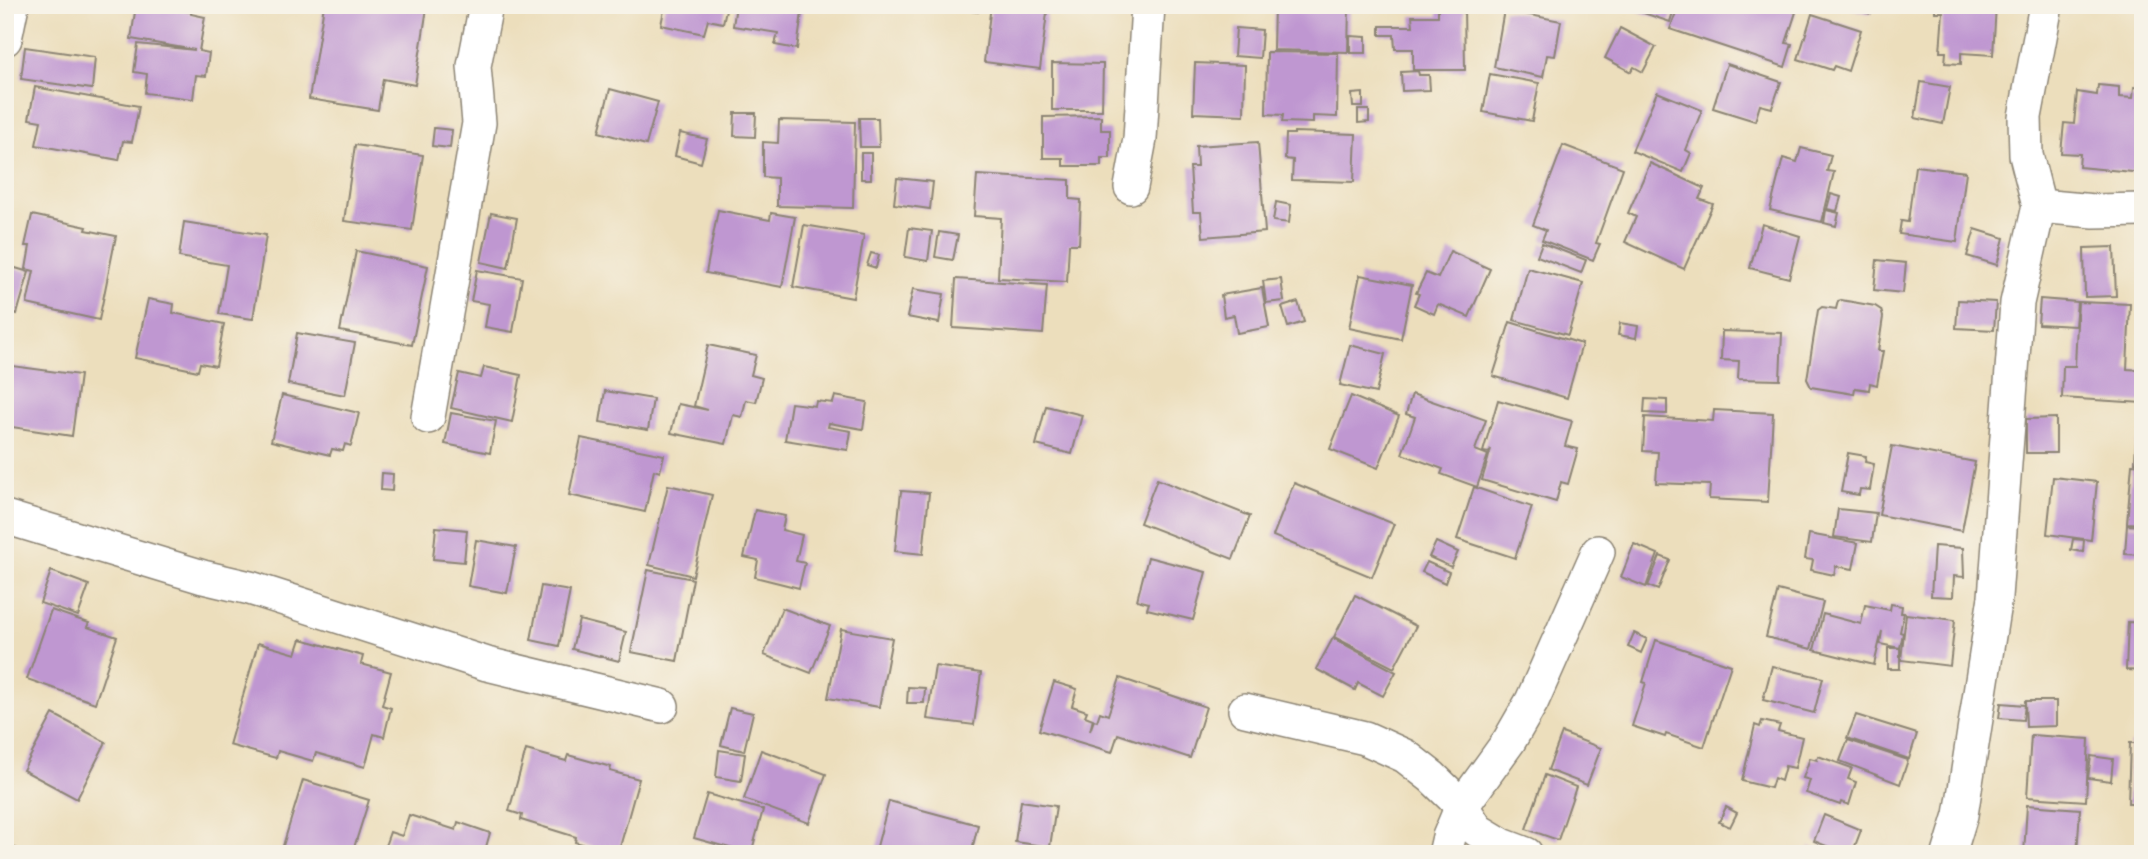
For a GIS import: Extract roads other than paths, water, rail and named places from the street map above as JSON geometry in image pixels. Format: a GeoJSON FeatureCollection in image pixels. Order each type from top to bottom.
{"type":"FeatureCollection","features":[{"type":"Feature","properties":{"kind":"street"},"geometry":{"type":"LineString","coordinates":[[5,39],[12,5]]}},
{"type":"Feature","properties":{"kind":"street"},"geometry":{"type":"LineString","coordinates":[[428,417],[478,123],[474,66],[486,5]]}},
{"type":"Feature","properties":{"kind":"street"},"geometry":{"type":"LineString","coordinates":[[1131,187],[1140,139],[1148,5]]}},
{"type":"Feature","properties":{"kind":"street"},"geometry":{"type":"LineString","coordinates":[[1950,854],[1961,815],[1995,597],[2017,303],[2039,206],[2026,155],[2025,117],[2046,5]]}},
{"type":"Feature","properties":{"kind":"street"},"geometry":{"type":"LineString","coordinates":[[2039,206],[2094,211],[2143,210]]}},
{"type":"Feature","properties":{"kind":"street"},"geometry":{"type":"LineString","coordinates":[[5,517],[204,577],[250,588],[487,664],[662,706]]}},
{"type":"Feature","properties":{"kind":"street"},"geometry":{"type":"LineString","coordinates":[[1445,854],[1462,806],[1509,741],[1532,701],[1598,552]]}},
{"type":"Feature","properties":{"kind":"street"},"geometry":{"type":"LineString","coordinates":[[1245,710],[1365,738],[1405,756],[1462,806],[1477,830],[1502,845],[1526,854]]}}]}
